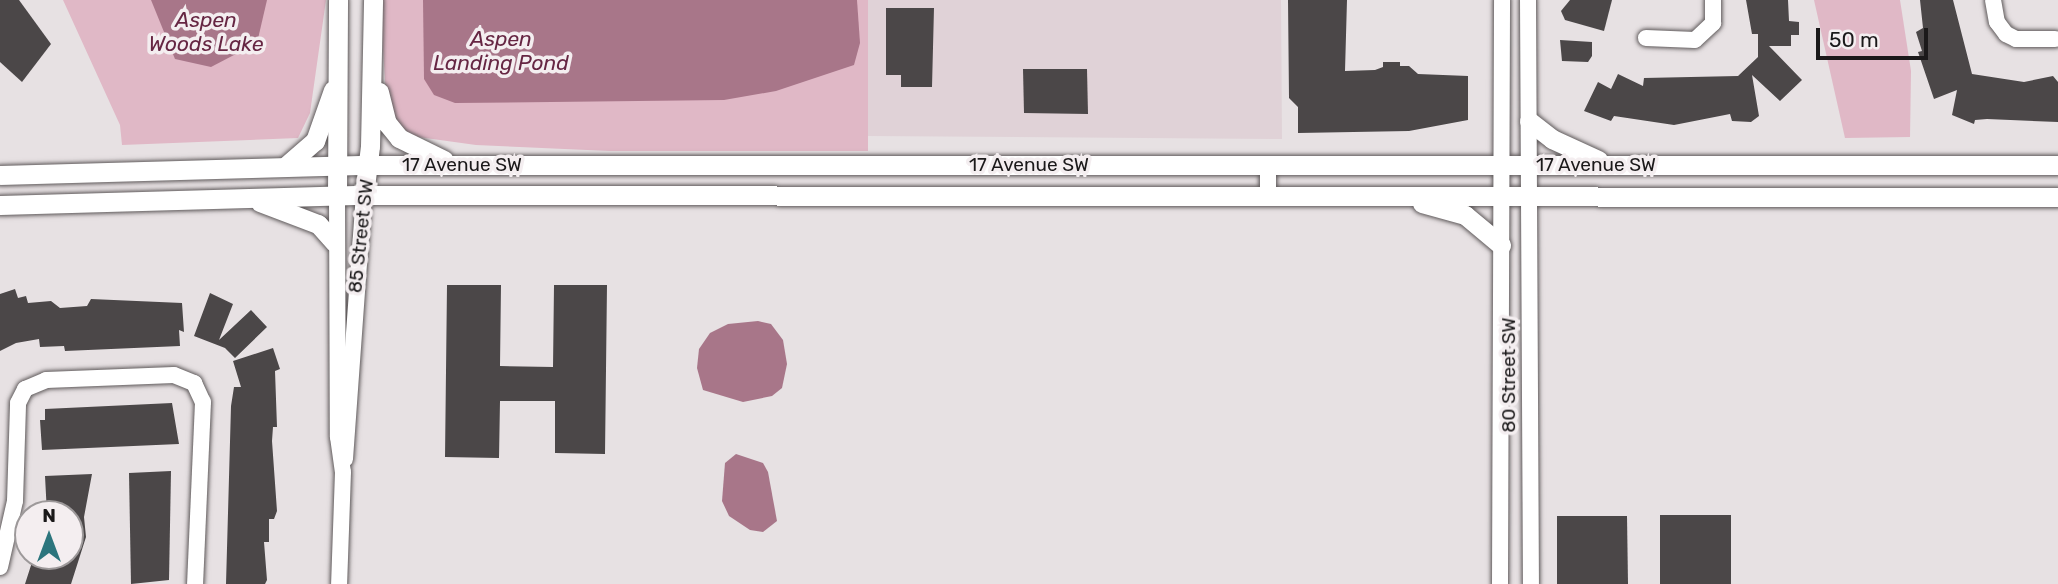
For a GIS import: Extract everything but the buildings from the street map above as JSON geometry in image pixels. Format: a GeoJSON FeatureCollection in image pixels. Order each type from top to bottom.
{"type":"FeatureCollection","features":[{"type":"Feature","properties":{"kind":"main road","name":"85 Street SW"},"geometry":{"type":"LineString","coordinates":[[337,196],[338,0]]}},
{"type":"Feature","properties":{"kind":"main road","name":"85 Street SW"},"geometry":{"type":"LineString","coordinates":[[364,195],[368,165],[373,0]]}},
{"type":"Feature","properties":{"kind":"main road"},"geometry":{"type":"LineString","coordinates":[[373,42],[380,106],[387,123],[412,148],[457,165]]}},
{"type":"Feature","properties":{"kind":"main road"},"geometry":{"type":"LineString","coordinates":[[286,166],[306,153],[315,141],[337,82]]}},
{"type":"Feature","properties":{"kind":"main road"},"geometry":{"type":"LineString","coordinates":[[1529,121],[1561,144],[1609,164]]}},
{"type":"Feature","properties":{"kind":"main road","name":"17 Avenue SW"},"geometry":{"type":"LineString","coordinates":[[0,175],[338,165],[2058,165]]}},
{"type":"Feature","properties":{"kind":"main road"},"geometry":{"type":"LineString","coordinates":[[892,165],[892,195]]}},
{"type":"Feature","properties":{"kind":"main road"},"geometry":{"type":"LineString","coordinates":[[1846,165],[1846,195]]}},
{"type":"Feature","properties":{"kind":"main road"},"geometry":{"type":"LineString","coordinates":[[665,166],[665,195]]}},
{"type":"Feature","properties":{"kind":"main road","name":"17 Avenue SW"},"geometry":{"type":"LineString","coordinates":[[0,205],[364,195],[2058,197]]}},
{"type":"Feature","properties":{"kind":"main road"},"geometry":{"type":"LineString","coordinates":[[2004,196],[2058,203]]}},
{"type":"Feature","properties":{"kind":"main road"},"geometry":{"type":"LineString","coordinates":[[1401,197],[1465,215],[1501,245]]}},
{"type":"Feature","properties":{"kind":"main road"},"geometry":{"type":"LineString","coordinates":[[250,198],[318,223],[335,243]]}},
{"type":"Feature","properties":{"kind":"street","name":"80 Street SW"},"geometry":{"type":"LineString","coordinates":[[1500,584],[1502,0]]}},
{"type":"Feature","properties":{"kind":"street","name":"80 Street SW"},"geometry":{"type":"LineString","coordinates":[[1528,0],[1531,584]]}},
{"type":"Feature","properties":{"kind":"street"},"geometry":{"type":"LineString","coordinates":[[1646,38],[1695,40],[1713,23],[1713,0]]}},
{"type":"Feature","properties":{"kind":"street"},"geometry":{"type":"LineString","coordinates":[[1993,0],[1997,22],[2006,34],[2016,39],[2055,39]]}},
{"type":"Feature","properties":{"kind":"street"},"geometry":{"type":"LineString","coordinates":[[1268,165],[1268,195]]}},
{"type":"Feature","properties":{"kind":"street","name":"85 Street SW"},"geometry":{"type":"LineString","coordinates":[[339,584],[343,472],[350,437],[355,284],[364,195]]}},
{"type":"Feature","properties":{"kind":"street","name":"85 Street SW"},"geometry":{"type":"LineString","coordinates":[[337,196],[335,243],[338,438],[343,472]]}},
{"type":"Feature","properties":{"kind":"street"},"geometry":{"type":"LineString","coordinates":[[0,567],[15,501],[18,403],[25,389],[46,380],[174,375],[194,383],[203,402],[195,584]]}},
{"type":"Feature","properties":{"kind":"street"},"geometry":{"type":"LineString","coordinates":[[1500,471],[1530,470]]}},
{"type":"Feature","properties":{"kind":"shaded area"},"geometry":{"type":"Polygon","coordinates":[[[63,0],[326,0],[310,113],[298,138],[122,145],[120,125],[63,0]]]}},
{"type":"Feature","properties":{"kind":"shaded area"},"geometry":{"type":"Polygon","coordinates":[[[380,0],[868,0],[868,151],[610,151],[476,145],[411,136],[391,115],[386,96],[380,0]]]}},
{"type":"Feature","properties":{"kind":"shaded area"},"geometry":{"type":"Polygon","coordinates":[[[868,0],[1281,0],[1282,139],[868,136],[868,0]]]}},
{"type":"Feature","properties":{"kind":"shaded area"},"geometry":{"type":"Polygon","coordinates":[[[1814,0],[1900,0],[1911,71],[1910,137],[1845,138],[1814,0]]]}},
{"type":"Feature","properties":{"kind":"water","name":"Aspen Woods Lake"},"geometry":{"type":"Polygon","coordinates":[[[151,0],[267,0],[257,43],[211,67],[175,59],[151,0]]]}},
{"type":"Feature","properties":{"kind":"water","name":"Aspen Landing Pond"},"geometry":{"type":"Polygon","coordinates":[[[423,0],[857,0],[860,43],[854,65],[776,91],[724,100],[455,103],[434,95],[424,79],[423,0]]]}},
{"type":"Feature","properties":{"kind":"water"},"geometry":{"type":"Polygon","coordinates":[[[758,321],[771,324],[783,340],[787,364],[782,388],[772,396],[743,402],[703,390],[697,368],[699,349],[710,333],[728,324],[758,321]]]}},
{"type":"Feature","properties":{"kind":"water"},"geometry":{"type":"Polygon","coordinates":[[[736,454],[763,463],[768,472],[777,521],[763,532],[750,530],[729,516],[722,501],[725,463],[736,454]]]}}]}
